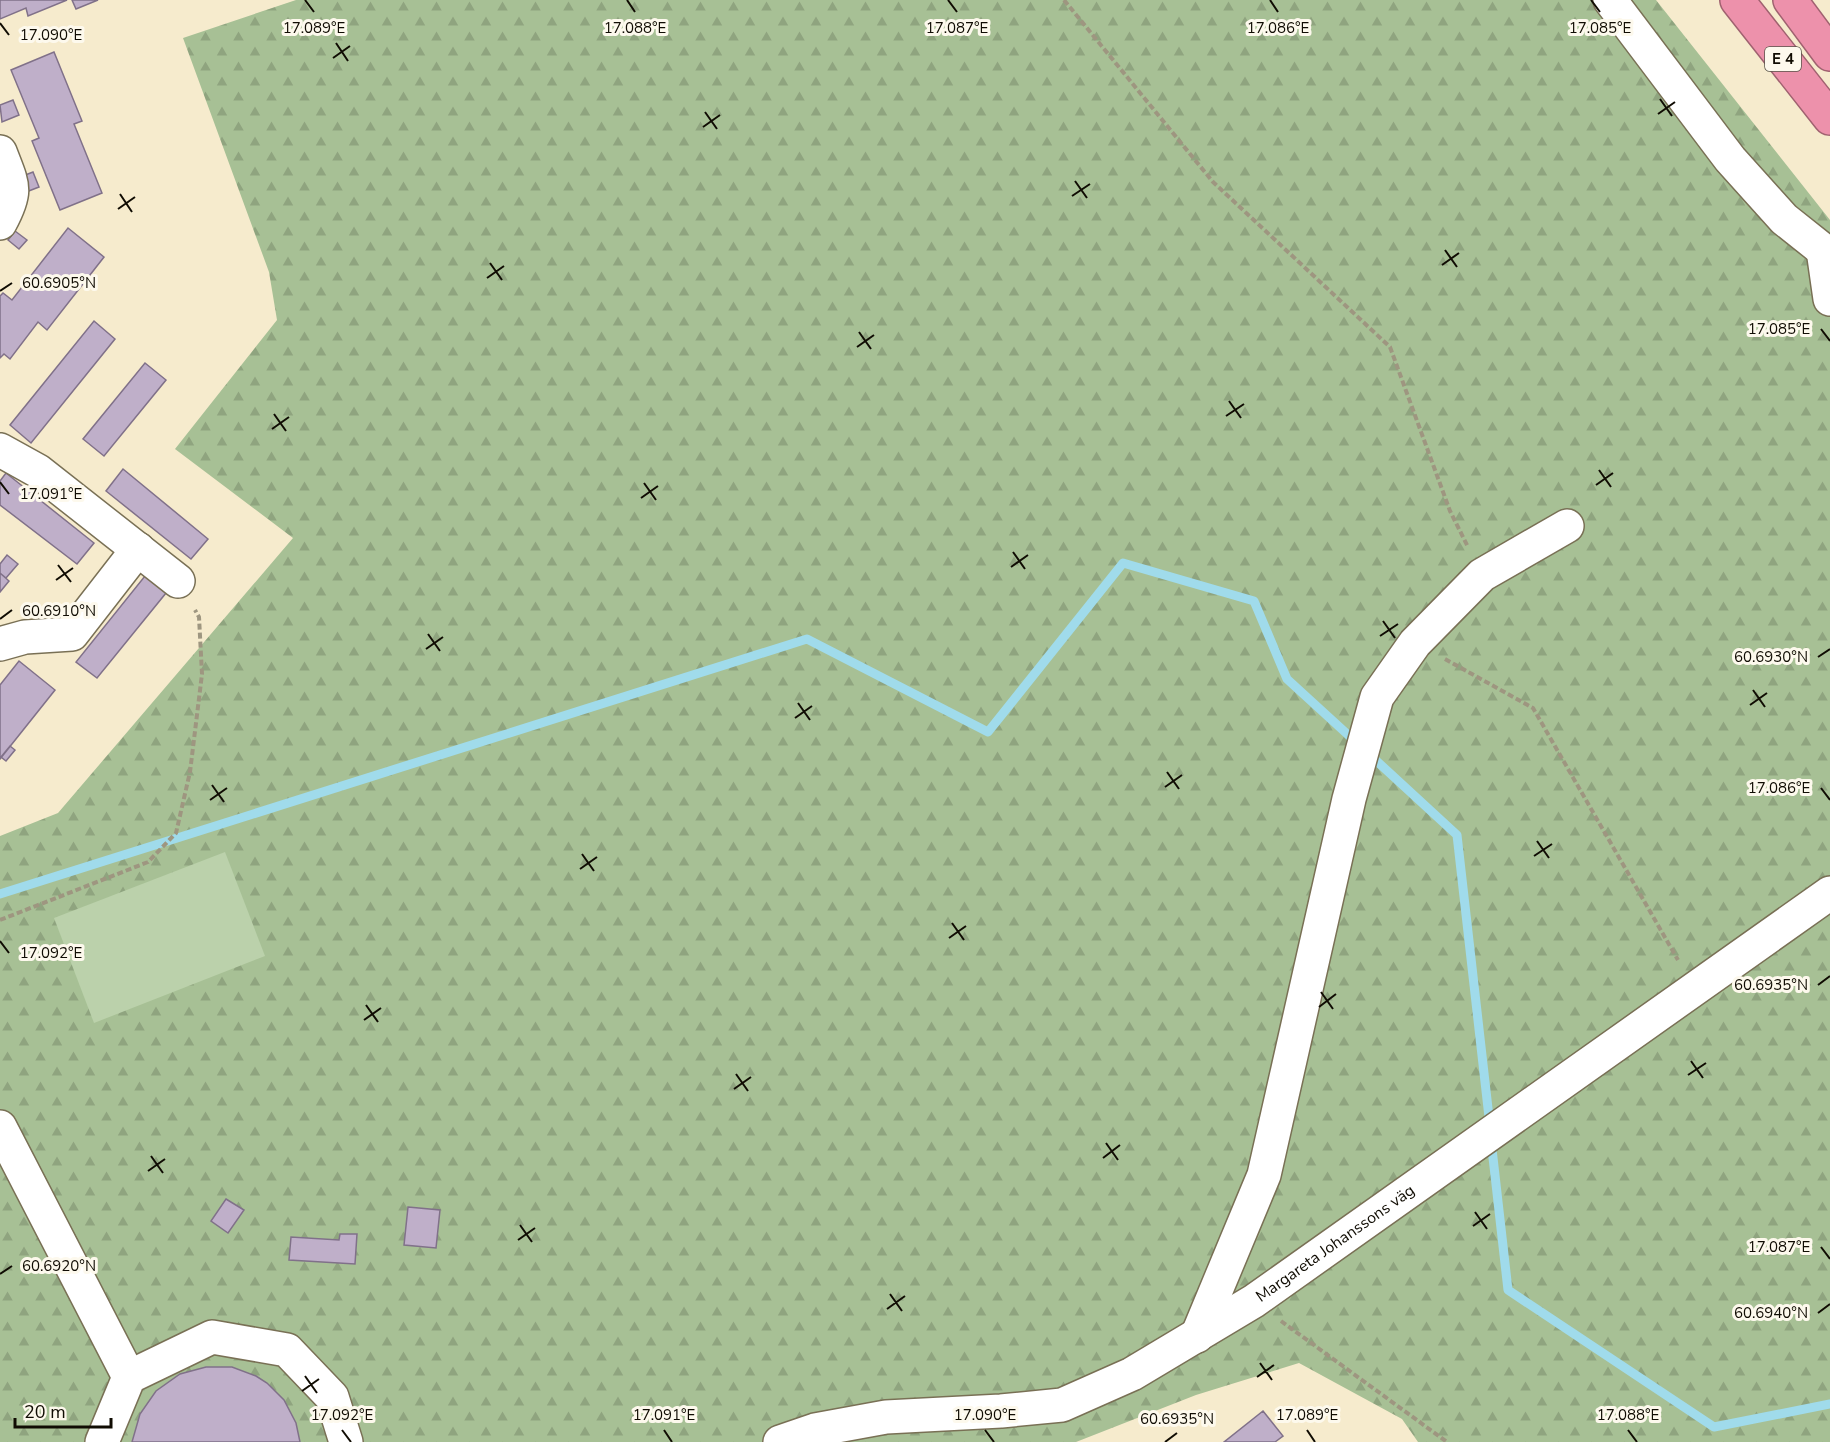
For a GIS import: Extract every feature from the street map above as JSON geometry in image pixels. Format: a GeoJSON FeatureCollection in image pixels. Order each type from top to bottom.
{"type":"FeatureCollection","features":[{"type":"Feature","properties":{"kind":"highway","name":"E 4"},"geometry":{"type":"LineString","coordinates":[[1737,0],[1830,118]]}},
{"type":"Feature","properties":{"kind":"highway","name":"E 4"},"geometry":{"type":"LineString","coordinates":[[1790,0],[1830,54]]}},
{"type":"Feature","properties":{"kind":"lane"},"geometry":{"type":"LineString","coordinates":[[1610,0],[1730,159],[1784,219],[1826,251],[1830,299]]}},
{"type":"Feature","properties":{"kind":"lane"},"geometry":{"type":"LineString","coordinates":[[0,152],[12,184],[11,202],[0,223]]}},
{"type":"Feature","properties":{"kind":"lane"},"geometry":{"type":"LineString","coordinates":[[0,450],[38,471],[177,580]]}},
{"type":"Feature","properties":{"kind":"lane"},"geometry":{"type":"LineString","coordinates":[[1197,1336],[1264,1175],[1349,799],[1377,697],[1415,643],[1482,575],[1567,526]]}},
{"type":"Feature","properties":{"kind":"lane"},"geometry":{"type":"LineString","coordinates":[[0,644],[25,637],[72,634],[138,549]]}},
{"type":"Feature","properties":{"kind":"lane","name":"Margareta Johanssons väg"},"geometry":{"type":"LineString","coordinates":[[780,1442],[814,1430],[886,1417],[1001,1411],[1062,1405],[1132,1374],[1254,1301],[1830,893]]}},
{"type":"Feature","properties":{"kind":"lane"},"geometry":{"type":"LineString","coordinates":[[0,1127],[129,1377]]}},
{"type":"Feature","properties":{"kind":"lane"},"geometry":{"type":"LineString","coordinates":[[102,1442],[129,1377],[212,1337],[287,1350],[332,1397],[346,1442]]}},
{"type":"Feature","properties":{"kind":"path"},"geometry":{"type":"LineString","coordinates":[[1064,0],[1213,182],[1390,347],[1450,511],[1482,575]]}},
{"type":"Feature","properties":{"kind":"path"},"geometry":{"type":"LineString","coordinates":[[0,920],[148,862],[176,833],[190,772],[202,674],[199,617],[177,580]]}},
{"type":"Feature","properties":{"kind":"path"},"geometry":{"type":"LineString","coordinates":[[1415,643],[1533,708],[1695,989]]}},
{"type":"Feature","properties":{"kind":"path"},"geometry":{"type":"LineString","coordinates":[[1254,1301],[1446,1442]]}},
{"type":"Feature","properties":{"kind":"green space"},"geometry":{"type":"Polygon","coordinates":[[[296,0],[1656,0],[1830,220],[1830,1442],[1418,1442],[1402,1419],[1299,1363],[1196,1395],[1076,1442],[0,1442],[0,836],[58,813],[293,538],[175,449],[277,320],[269,272],[183,38],[296,0]]]}},
{"type":"Feature","properties":{"kind":"green space"},"geometry":{"type":"Polygon","coordinates":[[[225,852],[265,956],[94,1023],[54,918],[225,852]]]}},
{"type":"Feature","properties":{"kind":"building"},"geometry":{"type":"Polygon","coordinates":[[[0,0],[67,0],[28,16],[26,8],[0,19],[0,0]]]}},
{"type":"Feature","properties":{"kind":"building"},"geometry":{"type":"Polygon","coordinates":[[[72,0],[98,0],[76,9],[72,0]]]}},
{"type":"Feature","properties":{"kind":"building"},"geometry":{"type":"Polygon","coordinates":[[[54,52],[82,121],[74,124],[102,193],[60,210],[32,141],[39,138],[11,70],[54,52]]]}},
{"type":"Feature","properties":{"kind":"building"},"geometry":{"type":"Polygon","coordinates":[[[13,100],[19,115],[2,122],[0,105],[13,100]]]}},
{"type":"Feature","properties":{"kind":"building"},"geometry":{"type":"Polygon","coordinates":[[[33,172],[39,187],[21,194],[15,179],[33,172]]]}},
{"type":"Feature","properties":{"kind":"building"},"geometry":{"type":"Polygon","coordinates":[[[68,228],[104,257],[47,330],[38,322],[10,359],[4,354],[0,358],[0,296],[3,293],[12,300],[68,228]]]}},
{"type":"Feature","properties":{"kind":"building"},"geometry":{"type":"Polygon","coordinates":[[[15,231],[27,240],[19,249],[8,240],[15,231]]]}},
{"type":"Feature","properties":{"kind":"building"},"geometry":{"type":"Polygon","coordinates":[[[94,321],[115,339],[31,443],[10,425],[94,321]]]}},
{"type":"Feature","properties":{"kind":"building"},"geometry":{"type":"Polygon","coordinates":[[[145,363],[166,380],[104,456],[83,439],[145,363]]]}},
{"type":"Feature","properties":{"kind":"building"},"geometry":{"type":"Polygon","coordinates":[[[123,469],[208,539],[191,559],[106,491],[123,469]]]}},
{"type":"Feature","properties":{"kind":"building"},"geometry":{"type":"Polygon","coordinates":[[[6,473],[94,543],[77,564],[0,505],[0,481],[6,473]]]}},
{"type":"Feature","properties":{"kind":"building"},"geometry":{"type":"Polygon","coordinates":[[[7,555],[18,564],[6,578],[0,573],[0,564],[7,555]]]}},
{"type":"Feature","properties":{"kind":"building"},"geometry":{"type":"Polygon","coordinates":[[[0,573],[9,581],[0,592],[0,573]]]}},
{"type":"Feature","properties":{"kind":"building"},"geometry":{"type":"Polygon","coordinates":[[[145,576],[166,593],[97,678],[76,662],[145,576]]]}},
{"type":"Feature","properties":{"kind":"building"},"geometry":{"type":"Polygon","coordinates":[[[19,661],[55,690],[0,759],[0,685],[19,661]]]}},
{"type":"Feature","properties":{"kind":"building"},"geometry":{"type":"Polygon","coordinates":[[[10,746],[15,750],[6,761],[1,757],[10,746]]]}},
{"type":"Feature","properties":{"kind":"building"},"geometry":{"type":"Polygon","coordinates":[[[226,1199],[244,1210],[228,1233],[211,1221],[226,1199]]]}},
{"type":"Feature","properties":{"kind":"building"},"geometry":{"type":"Polygon","coordinates":[[[408,1207],[440,1210],[436,1248],[404,1245],[408,1207]]]}},
{"type":"Feature","properties":{"kind":"building"},"geometry":{"type":"Polygon","coordinates":[[[340,1234],[357,1234],[355,1264],[289,1260],[291,1237],[339,1240],[340,1234]]]}},
{"type":"Feature","properties":{"kind":"building"},"geometry":{"type":"Polygon","coordinates":[[[206,1367],[232,1367],[267,1383],[284,1400],[296,1423],[300,1442],[132,1442],[140,1414],[156,1391],[180,1374],[206,1367]]]}},
{"type":"Feature","properties":{"kind":"building"},"geometry":{"type":"Polygon","coordinates":[[[1263,1411],[1283,1436],[1275,1442],[1224,1442],[1263,1411]]]}},
{"type":"Feature","properties":{"kind":"waterway"},"geometry":{"type":"LineString","coordinates":[[0,894],[807,639],[988,732],[1123,563],[1254,601],[1287,679],[1357,743]]}},
{"type":"Feature","properties":{"kind":"waterway"},"geometry":{"type":"LineString","coordinates":[[1369,754],[1457,835],[1490,1126]]}},
{"type":"Feature","properties":{"kind":"waterway"},"geometry":{"type":"LineString","coordinates":[[1491,1140],[1508,1290],[1714,1427],[1830,1404]]}}]}
